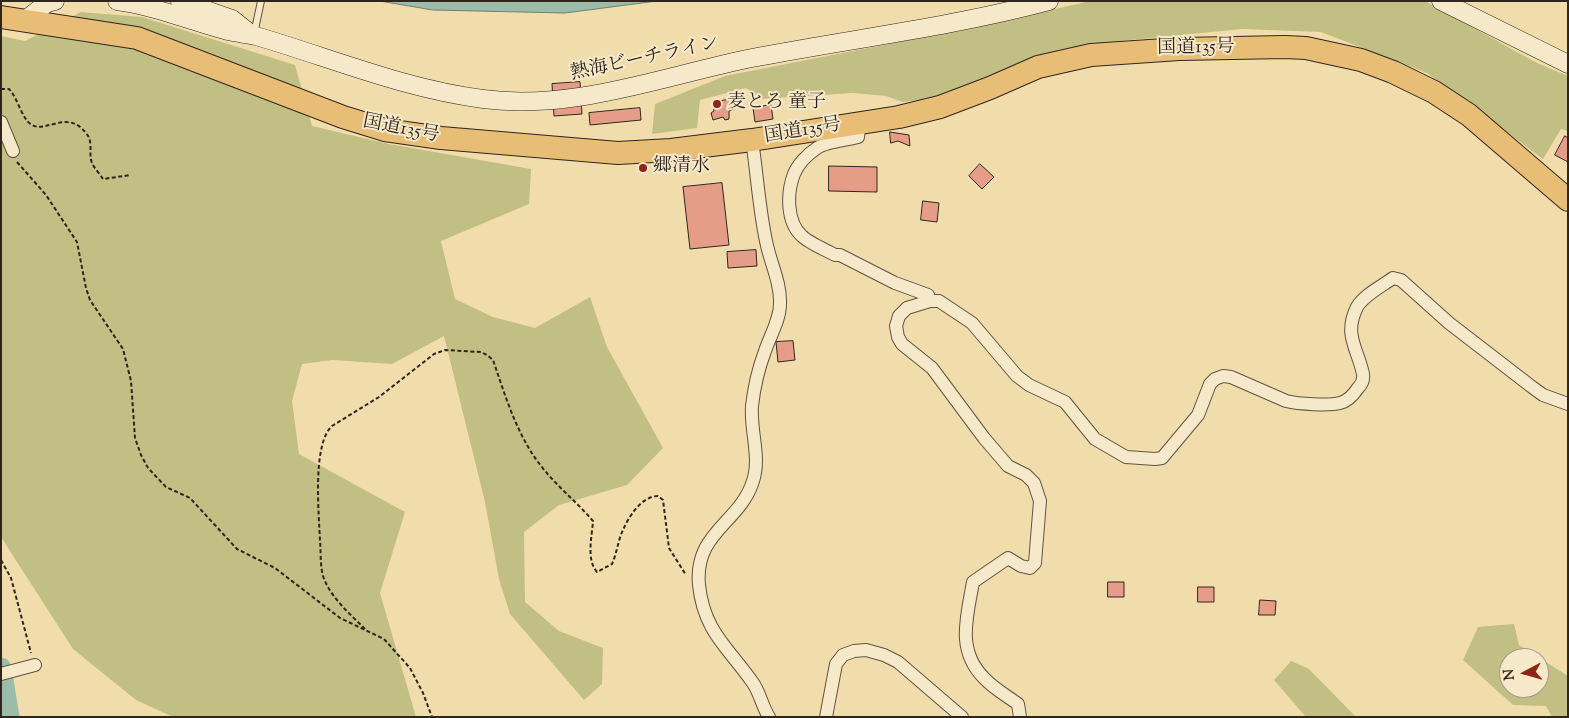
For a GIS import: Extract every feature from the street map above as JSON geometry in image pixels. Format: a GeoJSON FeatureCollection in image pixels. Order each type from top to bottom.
{"type":"FeatureCollection","features":[{"type":"Feature","properties":{"kind":"highway","name":"国道135号"},"geometry":{"type":"LineString","coordinates":[[1,17],[137,38],[342,117],[385,130],[413,135],[618,153],[671,150],[752,140],[899,117],[940,107],[1038,67],[1091,54],[1179,48],[1306,48],[1361,60],[1393,72],[1434,92],[1469,115],[1568,200]]}},
{"type":"Feature","properties":{"kind":"street"},"geometry":{"type":"LineString","coordinates":[[24,21],[48,3],[55,1]]}},
{"type":"Feature","properties":{"kind":"street","name":"熱海ビーチライン"},"geometry":{"type":"LineString","coordinates":[[117,1],[169,12],[228,31],[254,36],[353,67],[438,90],[486,99],[541,101],[589,96],[750,59],[944,25],[1049,1]]}},
{"type":"Feature","properties":{"kind":"street","name":"熱海ビーチライン"},"geometry":{"type":"LineString","coordinates":[[180,1],[232,19],[254,36]]}},
{"type":"Feature","properties":{"kind":"street"},"geometry":{"type":"LineString","coordinates":[[1441,1],[1568,64]]}},
{"type":"Feature","properties":{"kind":"street"},"geometry":{"type":"LineString","coordinates":[[1,122],[13,151]]}},
{"type":"Feature","properties":{"kind":"street"},"geometry":{"type":"LineString","coordinates":[[860,123],[858,137],[818,147],[801,162],[794,173],[790,189],[789,208],[792,221],[802,236],[835,255],[840,255],[895,283],[928,295],[930,302]]}},
{"type":"Feature","properties":{"kind":"street"},"geometry":{"type":"LineString","coordinates":[[752,140],[766,241],[779,290],[780,305],[778,317],[764,353],[752,404],[756,466],[753,481],[746,498],[705,546],[700,562],[699,584],[704,613],[712,631],[754,684],[769,717]]}},
{"type":"Feature","properties":{"kind":"street"},"geometry":{"type":"LineString","coordinates":[[1020,717],[1018,704],[985,679],[977,670],[967,653],[965,631],[973,582],[1008,558],[1021,566],[1030,568],[1035,563],[1040,501],[1034,483],[1026,475],[1008,466],[984,438],[932,368],[902,344],[898,337],[896,326],[899,316],[907,308],[939,301],[972,323],[1017,376],[1029,385],[1065,402],[1090,434],[1126,457],[1162,458],[1198,415],[1210,384],[1215,379],[1223,376],[1231,377],[1286,402],[1296,404],[1342,402],[1353,395],[1362,384],[1363,376],[1350,337],[1354,318],[1358,307],[1364,300],[1393,278],[1401,280],[1449,323],[1543,395],[1568,404]]}},
{"type":"Feature","properties":{"kind":"street"},"geometry":{"type":"LineString","coordinates":[[826,717],[836,664],[843,655],[854,651],[866,650],[884,655],[898,662],[962,717]]}},
{"type":"Feature","properties":{"kind":"street"},"geometry":{"type":"LineString","coordinates":[[1,674],[35,665]]}},
{"type":"Feature","properties":{"kind":"lane"},"geometry":{"type":"LineString","coordinates":[[254,36],[261,1]]}},
{"type":"Feature","properties":{"kind":"path"},"geometry":{"type":"LineString","coordinates":[[1,89],[9,89],[15,94],[26,119],[31,125],[37,126],[67,121],[85,131],[91,146],[91,162],[103,179],[131,175]]}},
{"type":"Feature","properties":{"kind":"path"},"geometry":{"type":"LineString","coordinates":[[13,151],[19,165],[46,195],[77,242],[90,300],[123,349],[131,381],[136,438],[141,455],[148,468],[166,487],[190,498],[237,549],[275,568],[340,618],[384,639],[410,668],[423,693],[432,717]]}},
{"type":"Feature","properties":{"kind":"path"},"geometry":{"type":"LineString","coordinates":[[365,629],[335,598],[324,576],[317,487],[322,449],[328,430],[332,426],[379,397],[426,359],[445,350],[481,352],[493,360],[509,404],[528,446],[545,470],[593,522],[591,559],[593,567],[597,572],[612,564],[622,530],[640,504],[651,496],[658,496],[662,500],[669,548],[687,576],[699,584]]}},
{"type":"Feature","properties":{"kind":"path"},"geometry":{"type":"LineString","coordinates":[[1,560],[11,578],[35,665]]}},
{"type":"Feature","properties":{"kind":"shaded area"},"geometry":{"type":"Polygon","coordinates":[[[380,1],[657,1],[565,13],[433,10],[380,1]]]}},
{"type":"Feature","properties":{"kind":"shaded area"},"geometry":{"type":"Polygon","coordinates":[[[1090,1],[1425,1],[1537,63],[1568,76],[1568,131],[1561,129],[1543,159],[1427,73],[1321,32],[1242,29],[1090,44],[947,96],[903,102],[886,96],[853,93],[761,99],[746,88],[700,100],[697,128],[652,134],[655,104],[725,76],[980,26],[1090,1]]]}},
{"type":"Feature","properties":{"kind":"shaded area"},"geometry":{"type":"Polygon","coordinates":[[[81,12],[142,17],[295,65],[312,126],[389,144],[531,169],[529,204],[441,241],[455,299],[493,317],[535,328],[590,297],[607,347],[663,448],[627,485],[559,505],[524,532],[525,602],[559,631],[603,648],[602,684],[584,700],[510,614],[499,579],[485,502],[444,336],[392,364],[332,360],[302,364],[292,401],[299,454],[405,512],[380,593],[416,717],[173,717],[136,700],[73,649],[1,537],[1,36],[25,41],[81,12]]]}},
{"type":"Feature","properties":{"kind":"shaded area"},"geometry":{"type":"Polygon","coordinates":[[[1514,624],[1519,645],[1524,648],[1499,648],[1499,692],[1463,660],[1478,627],[1514,624]]]}},
{"type":"Feature","properties":{"kind":"shaded area"},"geometry":{"type":"Polygon","coordinates":[[[1291,661],[1309,669],[1358,717],[1306,717],[1274,680],[1291,661]]]}},
{"type":"Feature","properties":{"kind":"shaded area"},"geometry":{"type":"Polygon","coordinates":[[[1549,664],[1568,676],[1568,717],[1552,717],[1546,706],[1513,705],[1505,698],[1549,698],[1549,664]]]}},
{"type":"Feature","properties":{"kind":"building"},"geometry":{"type":"Polygon","coordinates":[[[580,82],[582,114],[554,116],[552,84],[580,82]]]}},
{"type":"Feature","properties":{"kind":"building"},"geometry":{"type":"Polygon","coordinates":[[[740,92],[742,99],[738,100],[735,108],[729,111],[729,119],[725,120],[723,117],[713,120],[711,113],[714,111],[713,102],[730,99],[729,94],[740,92]]]}},
{"type":"Feature","properties":{"kind":"building"},"geometry":{"type":"Polygon","coordinates":[[[771,105],[773,119],[755,122],[753,108],[771,105]]]}},
{"type":"Feature","properties":{"kind":"building"},"geometry":{"type":"Polygon","coordinates":[[[640,108],[641,120],[590,125],[589,113],[640,108]]]}},
{"type":"Feature","properties":{"kind":"building"},"geometry":{"type":"Polygon","coordinates":[[[890,132],[909,135],[910,146],[898,141],[891,143],[890,132]]]}},
{"type":"Feature","properties":{"kind":"building"},"geometry":{"type":"Polygon","coordinates":[[[1565,136],[1568,138],[1568,162],[1555,155],[1565,136]]]}},
{"type":"Feature","properties":{"kind":"building"},"geometry":{"type":"Polygon","coordinates":[[[980,164],[994,177],[982,189],[969,176],[980,164]]]}},
{"type":"Feature","properties":{"kind":"building"},"geometry":{"type":"Polygon","coordinates":[[[829,166],[877,167],[877,192],[829,191],[829,166]]]}},
{"type":"Feature","properties":{"kind":"building"},"geometry":{"type":"Polygon","coordinates":[[[722,183],[729,245],[690,249],[683,187],[722,183]]]}},
{"type":"Feature","properties":{"kind":"building"},"geometry":{"type":"Polygon","coordinates":[[[923,201],[939,203],[937,222],[921,220],[923,201]]]}},
{"type":"Feature","properties":{"kind":"building"},"geometry":{"type":"Polygon","coordinates":[[[756,250],[757,266],[728,268],[727,252],[756,250]]]}},
{"type":"Feature","properties":{"kind":"building"},"geometry":{"type":"Polygon","coordinates":[[[793,341],[795,360],[778,362],[776,342],[793,341]]]}},
{"type":"Feature","properties":{"kind":"building"},"geometry":{"type":"Polygon","coordinates":[[[1108,582],[1124,582],[1124,597],[1108,597],[1108,582]]]}},
{"type":"Feature","properties":{"kind":"building"},"geometry":{"type":"Polygon","coordinates":[[[1198,587],[1214,587],[1214,602],[1198,602],[1198,587]]]}},
{"type":"Feature","properties":{"kind":"building"},"geometry":{"type":"Polygon","coordinates":[[[1260,600],[1276,601],[1275,615],[1259,615],[1260,600]]]}},
{"type":"Feature","properties":{"kind":"waterway"},"geometry":{"type":"LineString","coordinates":[[1,668],[9,717]]}},
{"type":"Feature","properties":{"kind":"place","name":"麦とろ 童子"},"geometry":{"type":"Point","coordinates":[717,104]}},
{"type":"Feature","properties":{"kind":"place","name":"郷清水"},"geometry":{"type":"Point","coordinates":[643,168]}}]}
